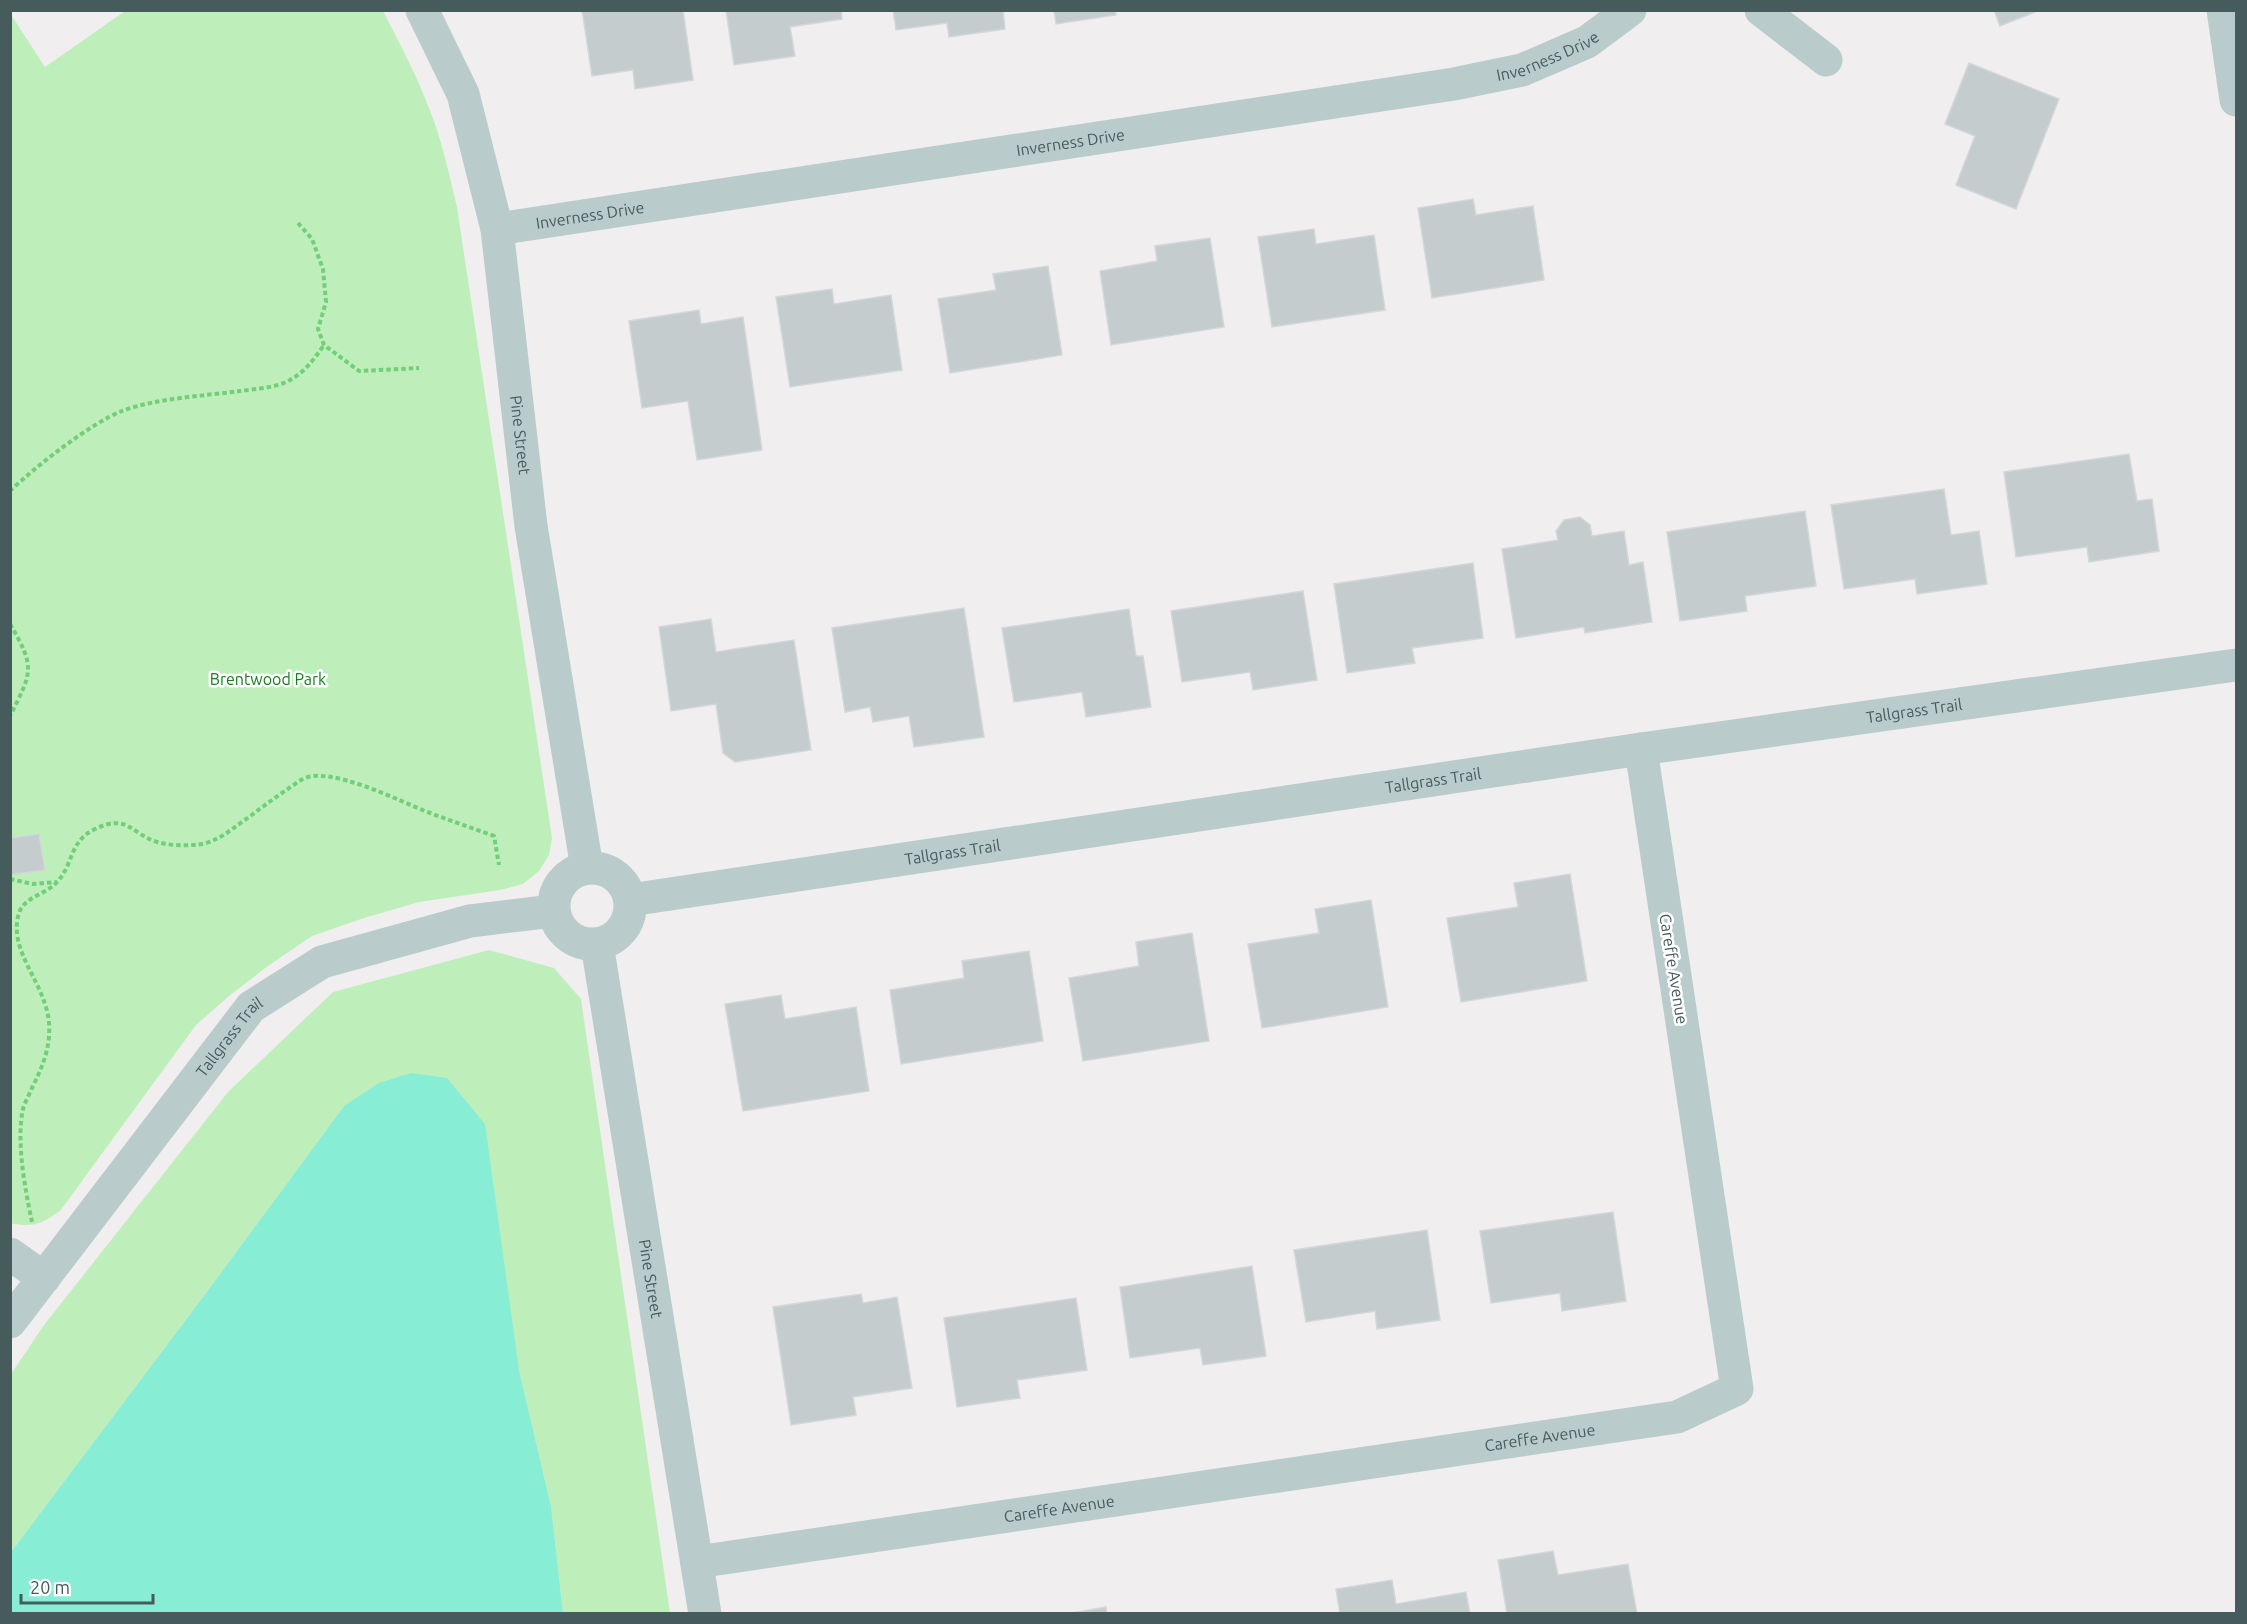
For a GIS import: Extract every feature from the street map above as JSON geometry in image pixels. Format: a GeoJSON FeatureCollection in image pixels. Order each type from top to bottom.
{"type":"FeatureCollection","features":[{"type":"Feature","properties":{"kind":"street","name":"Pine Street"},"geometry":{"type":"LineString","coordinates":[[422,10],[463,94],[497,229],[531,526],[587,868]]}},
{"type":"Feature","properties":{"kind":"street","name":"Inverness Drive"},"geometry":{"type":"LineString","coordinates":[[497,229],[1454,84],[1522,70],[1587,42],[1629,10]]}},
{"type":"Feature","properties":{"kind":"street"},"geometry":{"type":"LineString","coordinates":[[1761,10],[1826,60]]}},
{"type":"Feature","properties":{"kind":"street"},"geometry":{"type":"LineString","coordinates":[[2223,10],[2236,100]]}},
{"type":"Feature","properties":{"kind":"street","name":"Tallgrass Trail"},"geometry":{"type":"LineString","coordinates":[[630,900],[1641,748],[2236,665]]}},
{"type":"Feature","properties":{"kind":"street","name":"Careffe Avenue"},"geometry":{"type":"LineString","coordinates":[[697,1562],[1677,1417],[1737,1389],[1641,748]]}},
{"type":"Feature","properties":{"kind":"street"},"geometry":{"type":"LineString","coordinates":[[579,869],[606,870],[617,876],[630,900],[628,918],[619,933],[597,944],[585,944],[564,933],[553,911],[554,898],[559,885],[568,875],[579,869]]}},
{"type":"Feature","properties":{"kind":"street","name":"Tallgrass Trail"},"geometry":{"type":"LineString","coordinates":[[10,1322],[251,1007],[322,962],[470,921],[553,911]]}},
{"type":"Feature","properties":{"kind":"street","name":"Pine Street"},"geometry":{"type":"LineString","coordinates":[[597,944],[705,1614]]}},
{"type":"Feature","properties":{"kind":"street"},"geometry":{"type":"LineString","coordinates":[[10,1254],[44,1278]]}},
{"type":"Feature","properties":{"kind":"path"},"geometry":{"type":"LineString","coordinates":[[298,223],[312,239],[323,269],[326,302],[318,329],[324,345],[359,370],[419,368]]}},
{"type":"Feature","properties":{"kind":"path"},"geometry":{"type":"LineString","coordinates":[[10,491],[67,446],[98,424],[122,411],[157,403],[255,390],[288,381],[309,367],[324,345]]}},
{"type":"Feature","properties":{"kind":"path"},"geometry":{"type":"LineString","coordinates":[[10,624],[27,651],[30,669],[10,716]]}},
{"type":"Feature","properties":{"kind":"path"},"geometry":{"type":"LineString","coordinates":[[44,1278],[29,1211],[21,1134],[23,1108],[49,1049],[50,1026],[47,1004],[17,941],[16,925],[20,910],[30,900],[48,891],[58,882],[81,837],[110,823],[120,823],[155,841],[178,845],[203,844],[223,836],[303,778],[330,777],[356,783],[429,813],[494,836],[499,865]]}},
{"type":"Feature","properties":{"kind":"path"},"geometry":{"type":"LineString","coordinates":[[10,879],[33,884],[58,882]]}},
{"type":"Feature","properties":{"kind":"green space","name":"Brentwood Park"},"geometry":{"type":"Polygon","coordinates":[[[125,11],[383,11],[434,120],[457,207],[552,838],[549,855],[539,871],[523,884],[500,890],[419,902],[364,918],[312,936],[268,966],[196,1025],[60,1211],[42,1222],[25,1225],[10,1223],[10,13],[45,67],[125,11]]]}},
{"type":"Feature","properties":{"kind":"green space"},"geometry":{"type":"Polygon","coordinates":[[[489,950],[554,968],[581,999],[670,1613],[563,1613],[551,1506],[519,1370],[344,1106],[11,1552],[11,1374],[44,1325],[228,1092],[333,992],[489,950]]]}},
{"type":"Feature","properties":{"kind":"shaded area"},"geometry":{"type":"Polygon","coordinates":[[[411,1073],[447,1078],[485,1124],[519,1370],[551,1506],[563,1613],[11,1613],[11,1552],[344,1106],[379,1083],[411,1073]]]}},
{"type":"Feature","properties":{"kind":"building"},"geometry":{"type":"Polygon","coordinates":[[[582,10],[683,10],[693,80],[635,89],[633,70],[592,76],[582,10]]]}},
{"type":"Feature","properties":{"kind":"building"},"geometry":{"type":"Polygon","coordinates":[[[726,10],[841,10],[842,19],[790,27],[795,56],[734,65],[726,10]]]}},
{"type":"Feature","properties":{"kind":"building"},"geometry":{"type":"Polygon","coordinates":[[[893,10],[1003,10],[1005,29],[949,37],[947,23],[896,30],[893,10]]]}},
{"type":"Feature","properties":{"kind":"building"},"geometry":{"type":"Polygon","coordinates":[[[1054,10],[1115,10],[1116,15],[1056,24],[1054,10]]]}},
{"type":"Feature","properties":{"kind":"building"},"geometry":{"type":"Polygon","coordinates":[[[1994,10],[2040,10],[2000,26],[1994,10]]]}},
{"type":"Feature","properties":{"kind":"building"},"geometry":{"type":"Polygon","coordinates":[[[1969,63],[2059,99],[2016,209],[1956,185],[1975,136],[1945,124],[1969,63]]]}},
{"type":"Feature","properties":{"kind":"building"},"geometry":{"type":"Polygon","coordinates":[[[1473,199],[1476,215],[1533,206],[1544,280],[1432,298],[1418,208],[1473,199]]]}},
{"type":"Feature","properties":{"kind":"building"},"geometry":{"type":"Polygon","coordinates":[[[1314,229],[1316,244],[1374,235],[1385,310],[1272,327],[1258,237],[1314,229]]]}},
{"type":"Feature","properties":{"kind":"building"},"geometry":{"type":"Polygon","coordinates":[[[1210,238],[1224,327],[1111,345],[1100,271],[1157,261],[1155,246],[1210,238]]]}},
{"type":"Feature","properties":{"kind":"building"},"geometry":{"type":"Polygon","coordinates":[[[1048,266],[1062,355],[950,373],[938,299],[996,290],[993,274],[1048,266]]]}},
{"type":"Feature","properties":{"kind":"building"},"geometry":{"type":"Polygon","coordinates":[[[832,289],[834,304],[891,295],[902,370],[790,387],[776,297],[832,289]]]}},
{"type":"Feature","properties":{"kind":"building"},"geometry":{"type":"Polygon","coordinates":[[[699,310],[701,324],[743,317],[762,450],[697,460],[688,401],[642,408],[629,321],[699,310]]]}},
{"type":"Feature","properties":{"kind":"building"},"geometry":{"type":"Polygon","coordinates":[[[2129,454],[2137,501],[2152,499],[2159,551],[2089,562],[2087,547],[2016,557],[2004,472],[2129,454]]]}},
{"type":"Feature","properties":{"kind":"building"},"geometry":{"type":"Polygon","coordinates":[[[1944,489],[1951,535],[1979,531],[1987,584],[1917,594],[1915,579],[1844,589],[1831,505],[1944,489]]]}},
{"type":"Feature","properties":{"kind":"building"},"geometry":{"type":"Polygon","coordinates":[[[1805,511],[1816,586],[1745,596],[1747,611],[1680,621],[1667,532],[1805,511]]]}},
{"type":"Feature","properties":{"kind":"building"},"geometry":{"type":"Polygon","coordinates":[[[1580,517],[1590,525],[1592,536],[1624,531],[1629,565],[1643,562],[1652,622],[1585,633],[1584,627],[1516,638],[1502,549],[1558,540],[1556,531],[1564,520],[1580,517]]]}},
{"type":"Feature","properties":{"kind":"building"},"geometry":{"type":"Polygon","coordinates":[[[1473,563],[1483,638],[1412,648],[1415,663],[1347,673],[1334,584],[1473,563]]]}},
{"type":"Feature","properties":{"kind":"building"},"geometry":{"type":"Polygon","coordinates":[[[1303,591],[1317,680],[1253,690],[1250,672],[1182,682],[1171,611],[1303,591]]]}},
{"type":"Feature","properties":{"kind":"building"},"geometry":{"type":"Polygon","coordinates":[[[964,608],[984,737],[914,747],[909,716],[873,722],[870,707],[845,712],[832,628],[964,608]]]}},
{"type":"Feature","properties":{"kind":"building"},"geometry":{"type":"Polygon","coordinates":[[[1129,609],[1136,656],[1143,656],[1151,707],[1086,717],[1082,692],[1014,702],[1002,628],[1129,609]]]}},
{"type":"Feature","properties":{"kind":"building"},"geometry":{"type":"Polygon","coordinates":[[[711,619],[716,652],[794,640],[811,750],[735,762],[723,753],[716,704],[671,711],[659,627],[711,619]]]}},
{"type":"Feature","properties":{"kind":"building"},"geometry":{"type":"Polygon","coordinates":[[[39,834],[45,870],[10,875],[10,838],[39,834]]]}},
{"type":"Feature","properties":{"kind":"building"},"geometry":{"type":"Polygon","coordinates":[[[1570,874],[1587,981],[1461,1002],[1447,918],[1518,907],[1514,883],[1570,874]]]}},
{"type":"Feature","properties":{"kind":"building"},"geometry":{"type":"Polygon","coordinates":[[[1371,900],[1388,1007],[1262,1028],[1248,944],[1319,933],[1315,909],[1371,900]]]}},
{"type":"Feature","properties":{"kind":"building"},"geometry":{"type":"Polygon","coordinates":[[[1192,933],[1209,1041],[1083,1061],[1069,978],[1139,966],[1136,942],[1192,933]]]}},
{"type":"Feature","properties":{"kind":"building"},"geometry":{"type":"Polygon","coordinates":[[[1029,951],[1043,1041],[901,1064],[890,990],[964,978],[962,961],[1029,951]]]}},
{"type":"Feature","properties":{"kind":"building"},"geometry":{"type":"Polygon","coordinates":[[[781,995],[785,1019],[856,1007],[869,1091],[743,1111],[725,1004],[781,995]]]}},
{"type":"Feature","properties":{"kind":"building"},"geometry":{"type":"Polygon","coordinates":[[[1613,1212],[1626,1301],[1562,1311],[1560,1293],[1491,1303],[1480,1231],[1613,1212]]]}},
{"type":"Feature","properties":{"kind":"building"},"geometry":{"type":"Polygon","coordinates":[[[1427,1230],[1440,1320],[1377,1329],[1375,1311],[1306,1322],[1294,1250],[1427,1230]]]}},
{"type":"Feature","properties":{"kind":"building"},"geometry":{"type":"Polygon","coordinates":[[[1252,1266],[1266,1356],[1203,1365],[1200,1348],[1130,1358],[1120,1287],[1252,1266]]]}},
{"type":"Feature","properties":{"kind":"building"},"geometry":{"type":"Polygon","coordinates":[[[861,1294],[863,1303],[897,1297],[912,1388],[853,1397],[856,1415],[791,1425],[773,1307],[861,1294]]]}},
{"type":"Feature","properties":{"kind":"building"},"geometry":{"type":"Polygon","coordinates":[[[1076,1298],[1087,1370],[1017,1380],[1020,1398],[957,1407],[944,1318],[1076,1298]]]}},
{"type":"Feature","properties":{"kind":"building"},"geometry":{"type":"Polygon","coordinates":[[[1553,1551],[1558,1575],[1628,1564],[1637,1614],[1507,1614],[1498,1560],[1553,1551]]]}},
{"type":"Feature","properties":{"kind":"building"},"geometry":{"type":"Polygon","coordinates":[[[1392,1580],[1396,1604],[1466,1592],[1470,1614],[1340,1614],[1336,1589],[1392,1580]]]}},
{"type":"Feature","properties":{"kind":"building"},"geometry":{"type":"Polygon","coordinates":[[[1106,1607],[1107,1614],[1067,1614],[1106,1607]]]}}]}
